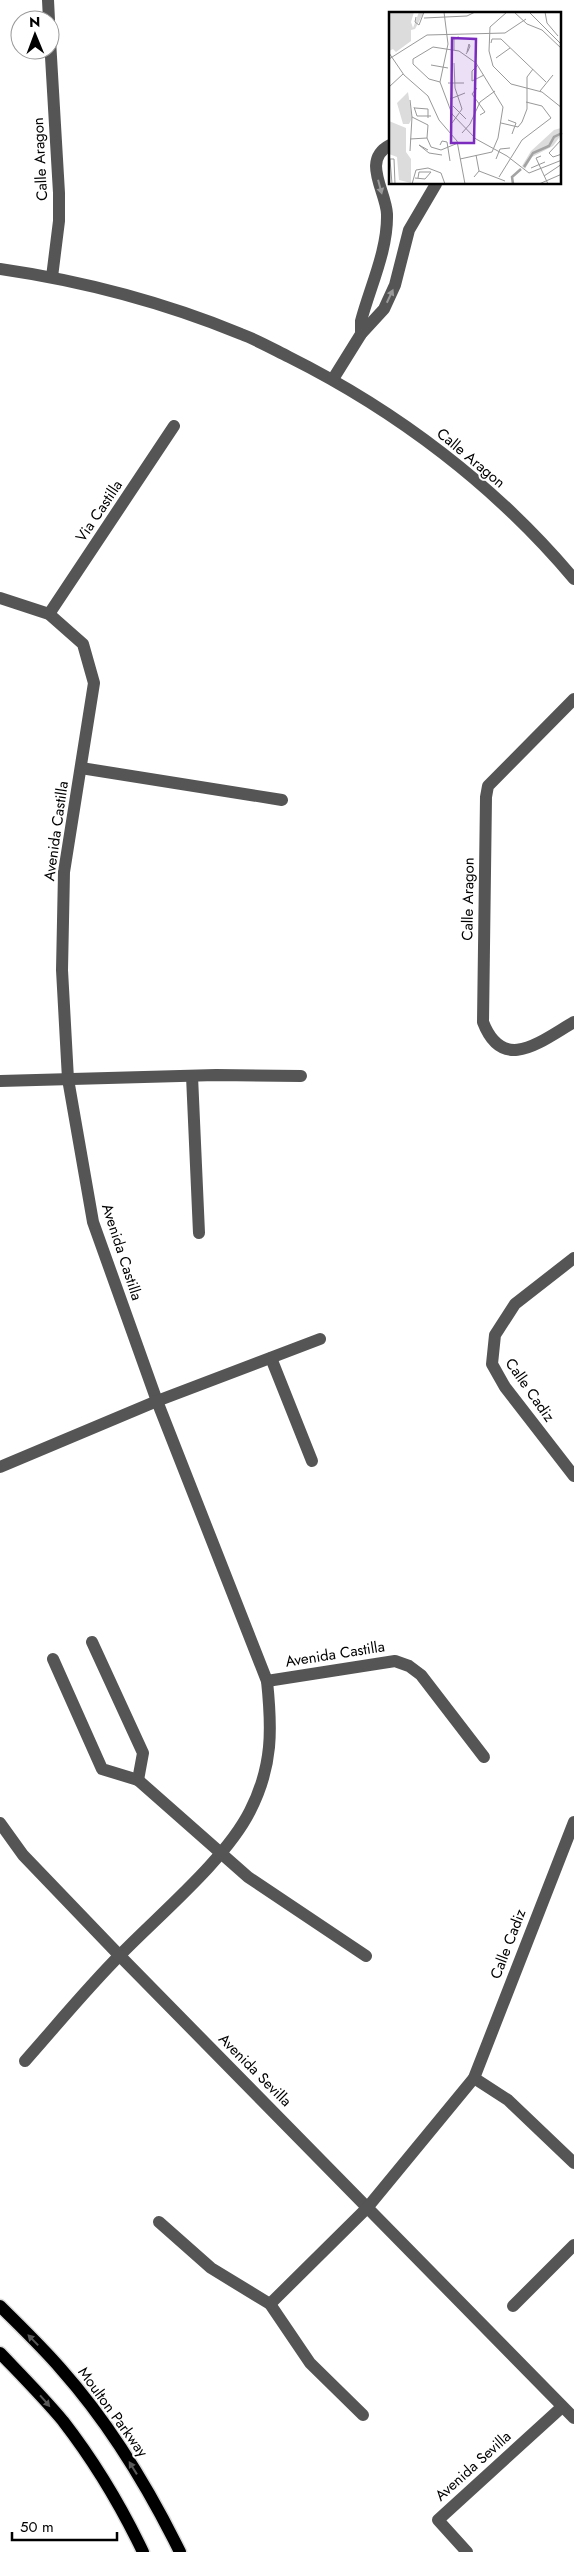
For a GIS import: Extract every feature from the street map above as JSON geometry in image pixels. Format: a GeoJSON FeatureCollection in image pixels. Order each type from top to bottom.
{"type":"FeatureCollection","features":[{"type":"Feature","properties":{"kind":"main road","name":"Moulton Parkway"},"geometry":{"type":"LineString","coordinates":[[0,2306],[62,2370],[94,2411],[159,2509],[180,2552]]}},
{"type":"Feature","properties":{"kind":"main road"},"geometry":{"type":"LineString","coordinates":[[0,2353],[63,2421],[95,2467],[128,2522],[143,2552]]}},
{"type":"Feature","properties":{"kind":"street","name":"Calle Aragon"},"geometry":{"type":"LineString","coordinates":[[51,60],[59,193],[59,221],[52,277]]}},
{"type":"Feature","properties":{"kind":"street"},"geometry":{"type":"LineString","coordinates":[[361,334],[362,315],[384,246],[387,212],[375,164],[378,155],[389,145]]}},
{"type":"Feature","properties":{"kind":"street"},"geometry":{"type":"LineString","coordinates":[[333,379],[361,334],[384,309],[400,269],[409,230],[435,185]]}},
{"type":"Feature","properties":{"kind":"street","name":"Calle Aragon"},"geometry":{"type":"LineString","coordinates":[[0,269],[52,277],[166,306],[243,334],[333,379],[414,431],[480,484],[553,554],[574,579]]}},
{"type":"Feature","properties":{"kind":"street","name":"Via Castilla"},"geometry":{"type":"LineString","coordinates":[[49,614],[174,426]]}},
{"type":"Feature","properties":{"kind":"street","name":"Avenida Castilla"},"geometry":{"type":"LineString","coordinates":[[0,598],[49,614],[83,644],[94,683],[64,872],[62,970],[68,1079],[93,1222],[157,1401],[267,1681],[272,1726],[268,1762],[250,1811],[222,1852],[119,1956]]}},
{"type":"Feature","properties":{"kind":"street","name":"Calle Aragon"},"geometry":{"type":"LineString","coordinates":[[574,699],[488,786],[486,807],[483,1022],[489,1038],[505,1050],[524,1050],[574,1022]]}},
{"type":"Feature","properties":{"kind":"street","name":"Avenida Castilla"},"geometry":{"type":"LineString","coordinates":[[81,768],[282,800]]}},
{"type":"Feature","properties":{"kind":"street"},"geometry":{"type":"LineString","coordinates":[[192,1076],[198,1233]]}},
{"type":"Feature","properties":{"kind":"street"},"geometry":{"type":"LineString","coordinates":[[0,1081],[192,1076],[301,1076]]}},
{"type":"Feature","properties":{"kind":"street","name":"Calle Cadiz"},"geometry":{"type":"LineString","coordinates":[[574,1258],[515,1304],[495,1335],[492,1364],[505,1387],[574,1476]]}},
{"type":"Feature","properties":{"kind":"street"},"geometry":{"type":"LineString","coordinates":[[0,1467],[157,1401],[320,1339]]}},
{"type":"Feature","properties":{"kind":"street"},"geometry":{"type":"LineString","coordinates":[[271,1358],[312,1461]]}},
{"type":"Feature","properties":{"kind":"street"},"geometry":{"type":"LineString","coordinates":[[92,1642],[143,1753],[138,1780]]}},
{"type":"Feature","properties":{"kind":"street"},"geometry":{"type":"LineString","coordinates":[[53,1660],[102,1769],[138,1780],[222,1852],[248,1877],[366,1956]]}},
{"type":"Feature","properties":{"kind":"street","name":"Avenida Castilla"},"geometry":{"type":"LineString","coordinates":[[267,1681],[395,1662],[409,1666],[421,1675],[484,1757]]}},
{"type":"Feature","properties":{"kind":"street","name":"Calle Cadiz"},"geometry":{"type":"LineString","coordinates":[[367,2208],[474,2078],[574,1822]]}},
{"type":"Feature","properties":{"kind":"street","name":"Avenida Sevilla"},"geometry":{"type":"LineString","coordinates":[[0,1823],[24,1855],[119,1956],[574,2418]]}},
{"type":"Feature","properties":{"kind":"street"},"geometry":{"type":"LineString","coordinates":[[24,2061],[119,1956]]}},
{"type":"Feature","properties":{"kind":"street"},"geometry":{"type":"LineString","coordinates":[[474,2078],[508,2100],[574,2163]]}},
{"type":"Feature","properties":{"kind":"street"},"geometry":{"type":"LineString","coordinates":[[270,2304],[367,2208]]}},
{"type":"Feature","properties":{"kind":"street"},"geometry":{"type":"LineString","coordinates":[[159,2222],[211,2268],[270,2304],[310,2363],[363,2415]]}},
{"type":"Feature","properties":{"kind":"street"},"geometry":{"type":"LineString","coordinates":[[513,2306],[574,2245]]}},
{"type":"Feature","properties":{"kind":"street","name":"Avenida Sevilla"},"geometry":{"type":"LineString","coordinates":[[467,2552],[438,2520],[562,2407]]}}]}
